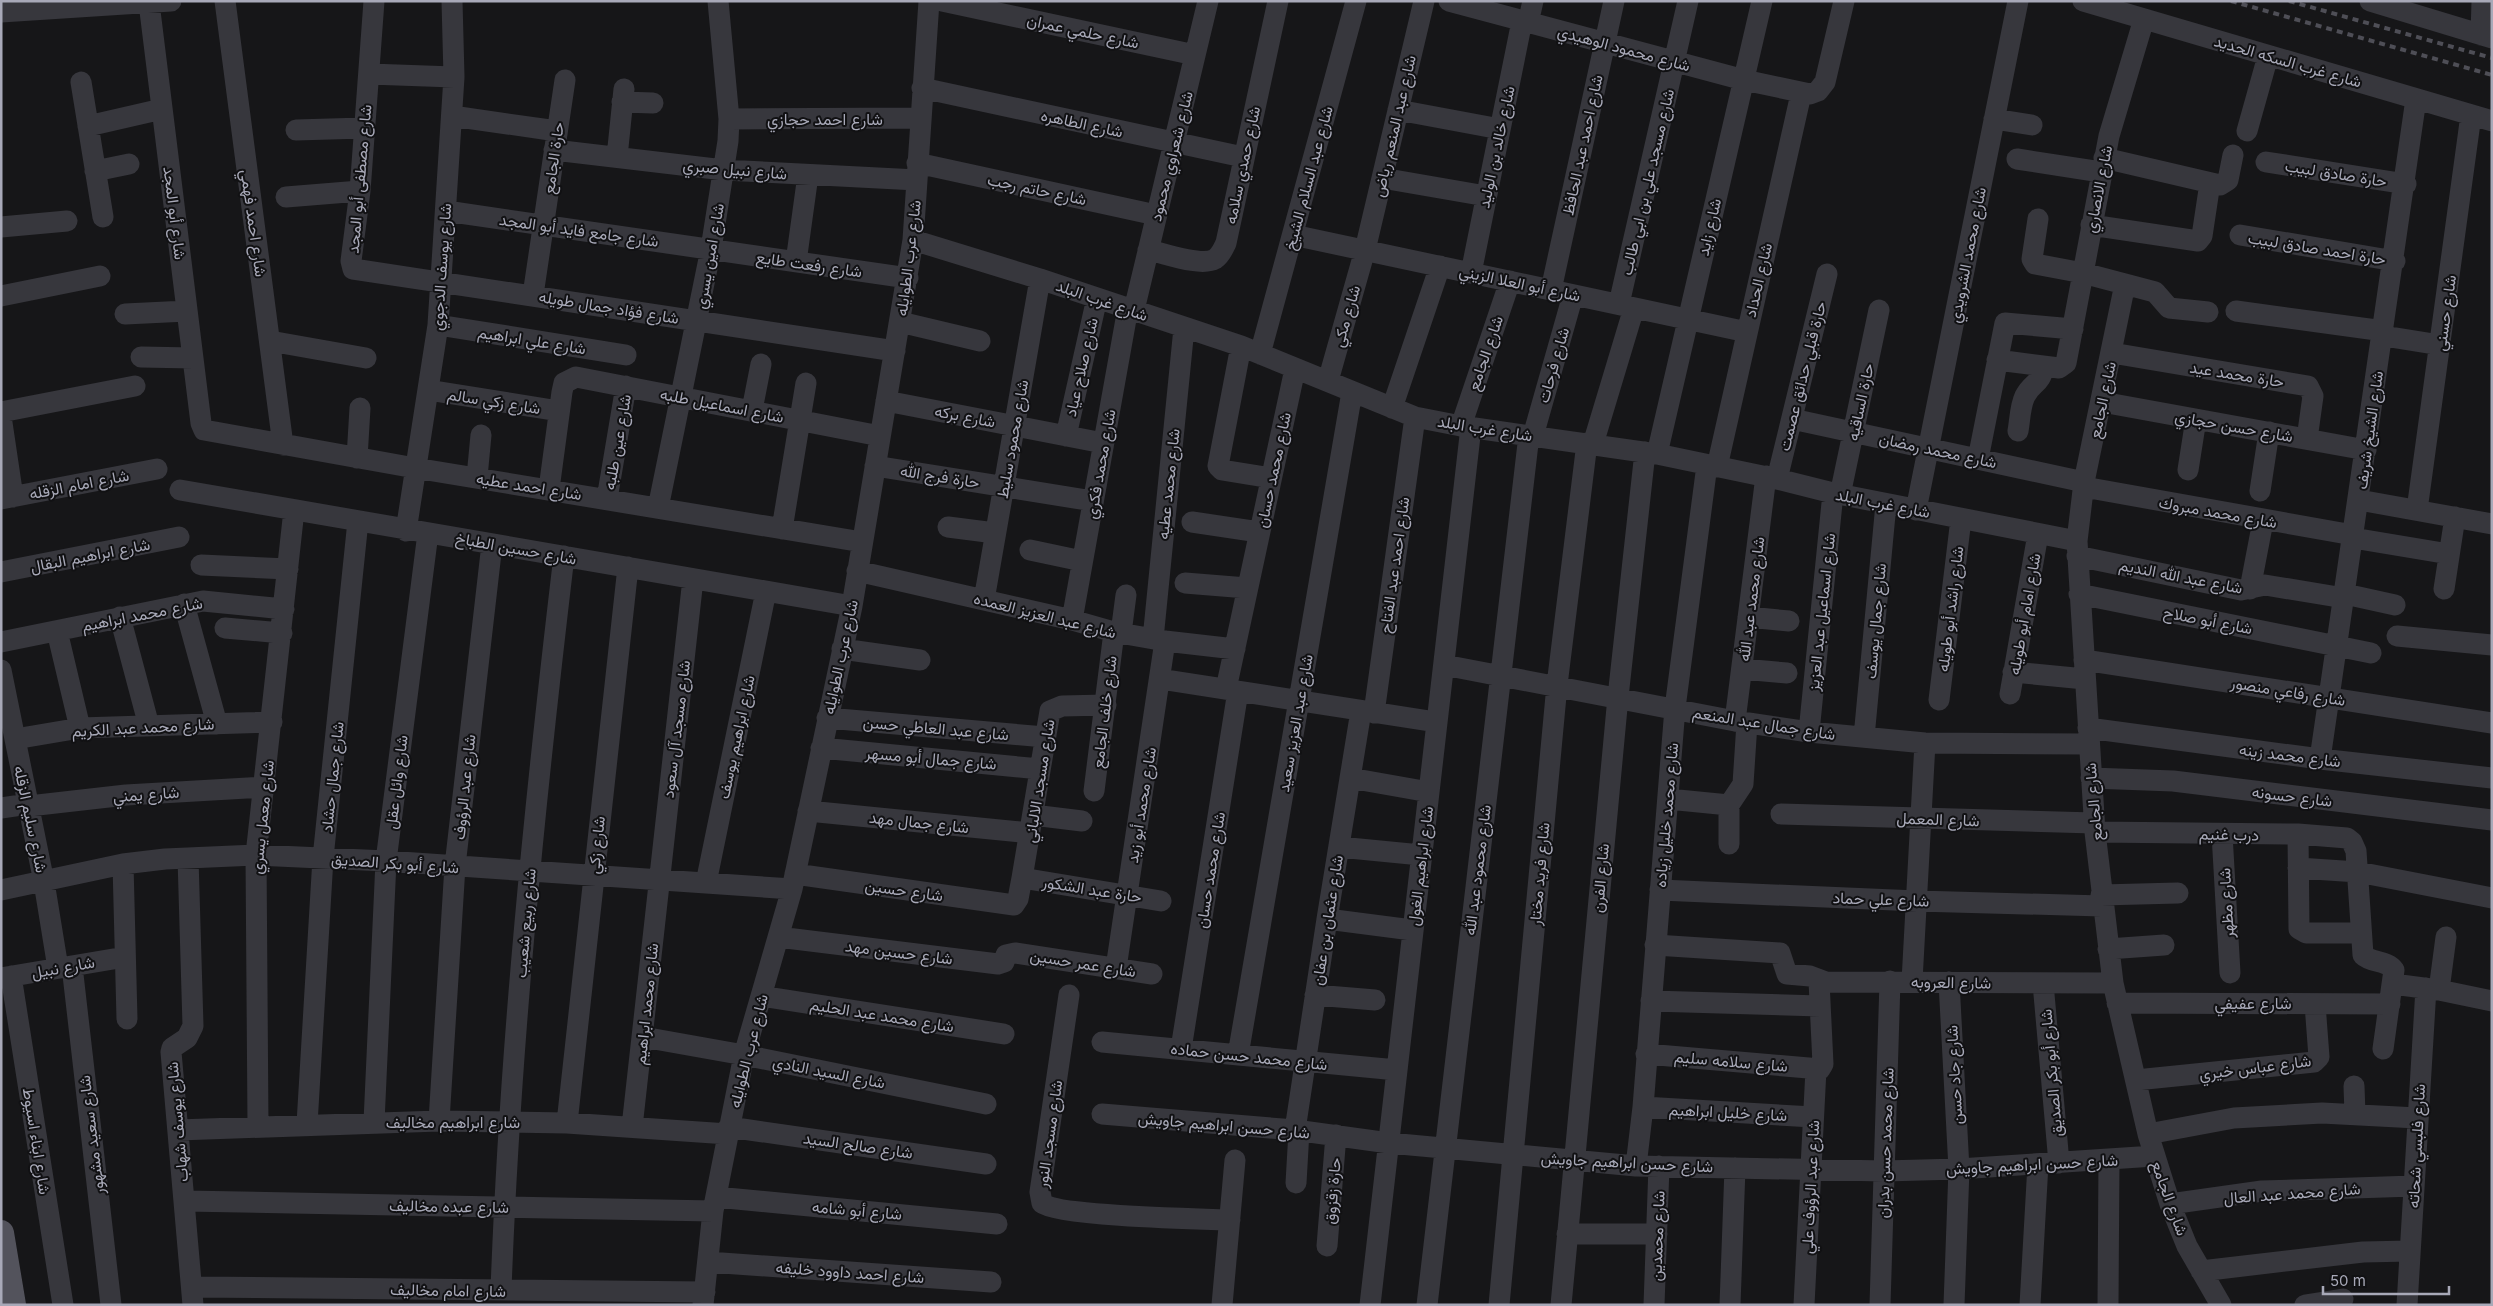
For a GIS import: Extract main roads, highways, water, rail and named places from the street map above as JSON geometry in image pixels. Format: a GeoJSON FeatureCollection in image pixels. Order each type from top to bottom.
{"type":"FeatureCollection","features":[{"type":"Feature","properties":{"kind":"main road"},"geometry":{"type":"LineString","coordinates":[[1,1233],[13,1305]]}},
{"type":"Feature","properties":{"kind":"railway"},"geometry":{"type":"LineString","coordinates":[[2231,1],[2492,75]]}},
{"type":"Feature","properties":{"kind":"railway"},"geometry":{"type":"LineString","coordinates":[[2289,1],[2492,58]]}}]}
